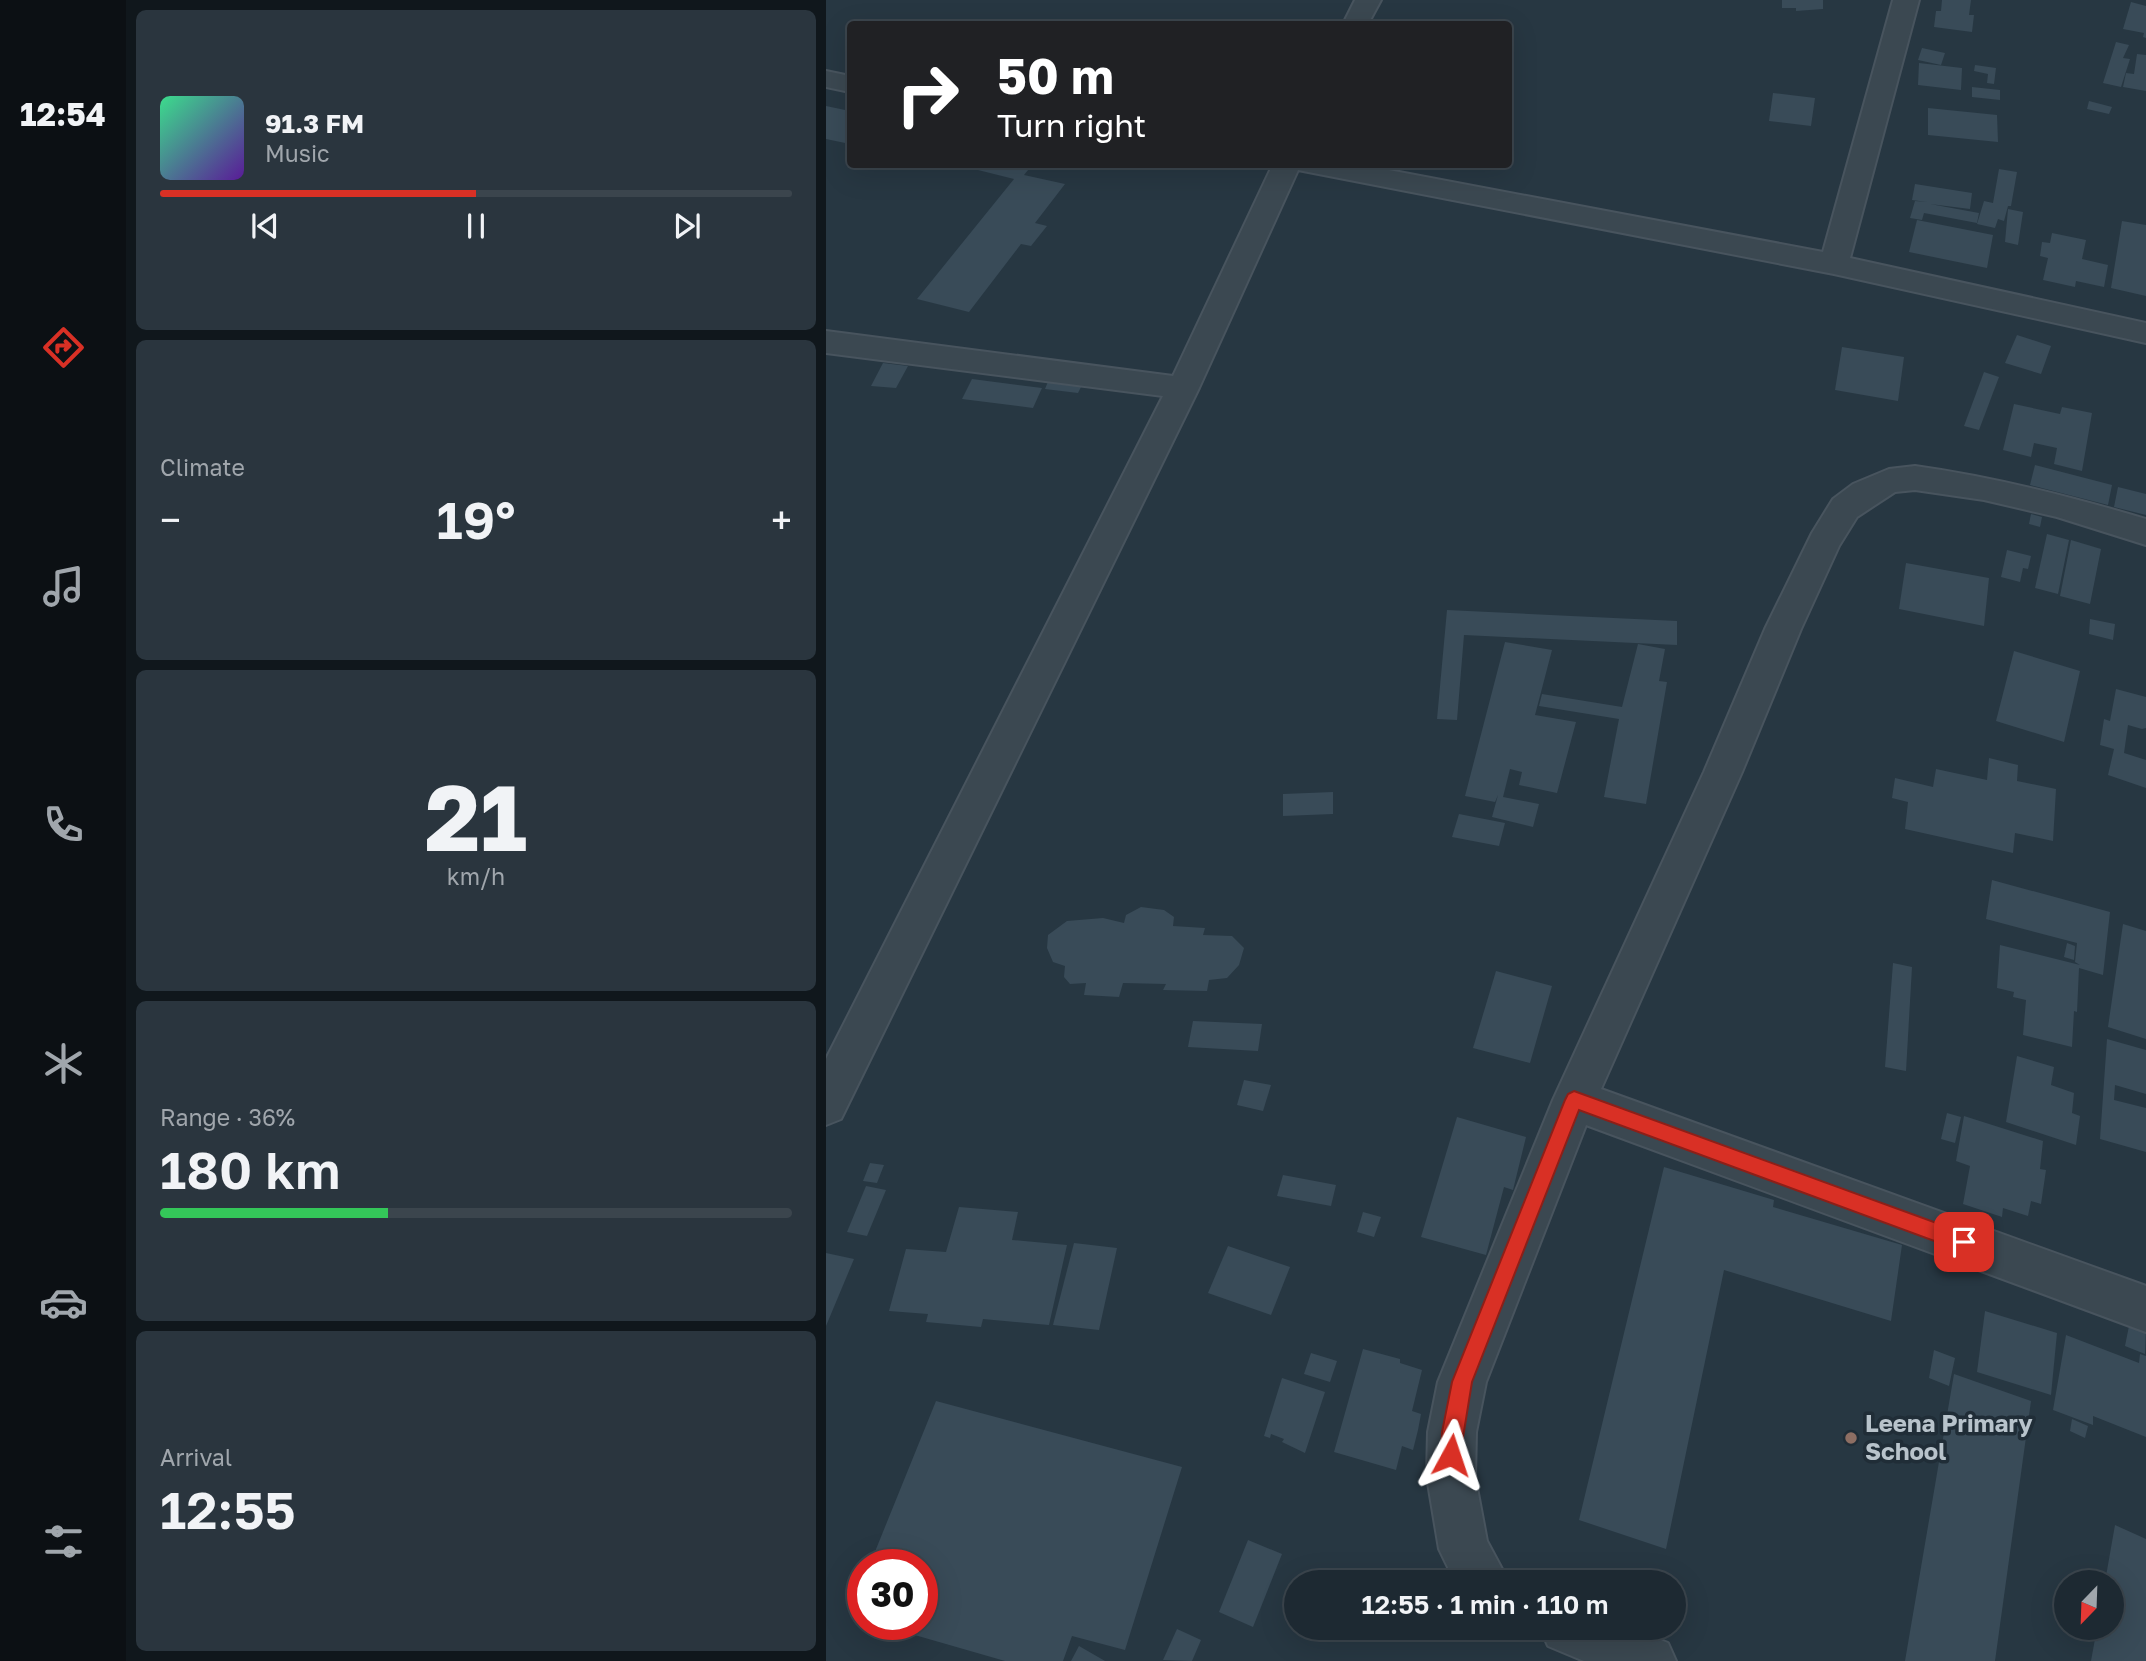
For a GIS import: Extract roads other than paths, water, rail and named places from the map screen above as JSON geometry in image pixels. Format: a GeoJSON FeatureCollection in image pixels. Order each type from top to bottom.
{"type":"FeatureCollection","features":[{"type":"Feature","properties":{"kind":"street"},"geometry":{"type":"LineString","coordinates":[[1358,21],[1368,0]]}},
{"type":"Feature","properties":{"kind":"street"},"geometry":{"type":"LineString","coordinates":[[1834,264],[1906,0]]}},
{"type":"Feature","properties":{"kind":"street"},"geometry":{"type":"LineString","coordinates":[[826,79],[847,82]]}},
{"type":"Feature","properties":{"kind":"street"},"geometry":{"type":"LineString","coordinates":[[826,1104],[936,878],[1184,388],[1285,168]]}},
{"type":"Feature","properties":{"kind":"street"},"geometry":{"type":"LineString","coordinates":[[1329,168],[1834,264],[2146,333]]}},
{"type":"Feature","properties":{"kind":"street"},"geometry":{"type":"LineString","coordinates":[[826,342],[1184,388]]}},
{"type":"Feature","properties":{"kind":"street"},"geometry":{"type":"LineString","coordinates":[[1477,1570],[1464,1549],[1451,1477],[1452,1432],[1462,1382],[1574,1100],[1723,772],[1783,629],[1824,542],[1845,508],[1865,493],[1889,481],[1915,478],[1996,490],[2057,505],[2146,533]]}},
{"type":"Feature","properties":{"kind":"street"},"geometry":{"type":"LineString","coordinates":[[1574,1100],[2146,1309]]}},
{"type":"Feature","properties":{"kind":"street"},"geometry":{"type":"LineString","coordinates":[[1597,1640],[1650,1661]]}},
{"type":"Feature","properties":{"kind":"place","name":"Leena Primary School"},"geometry":{"type":"Point","coordinates":[1851,1438]}}]}
